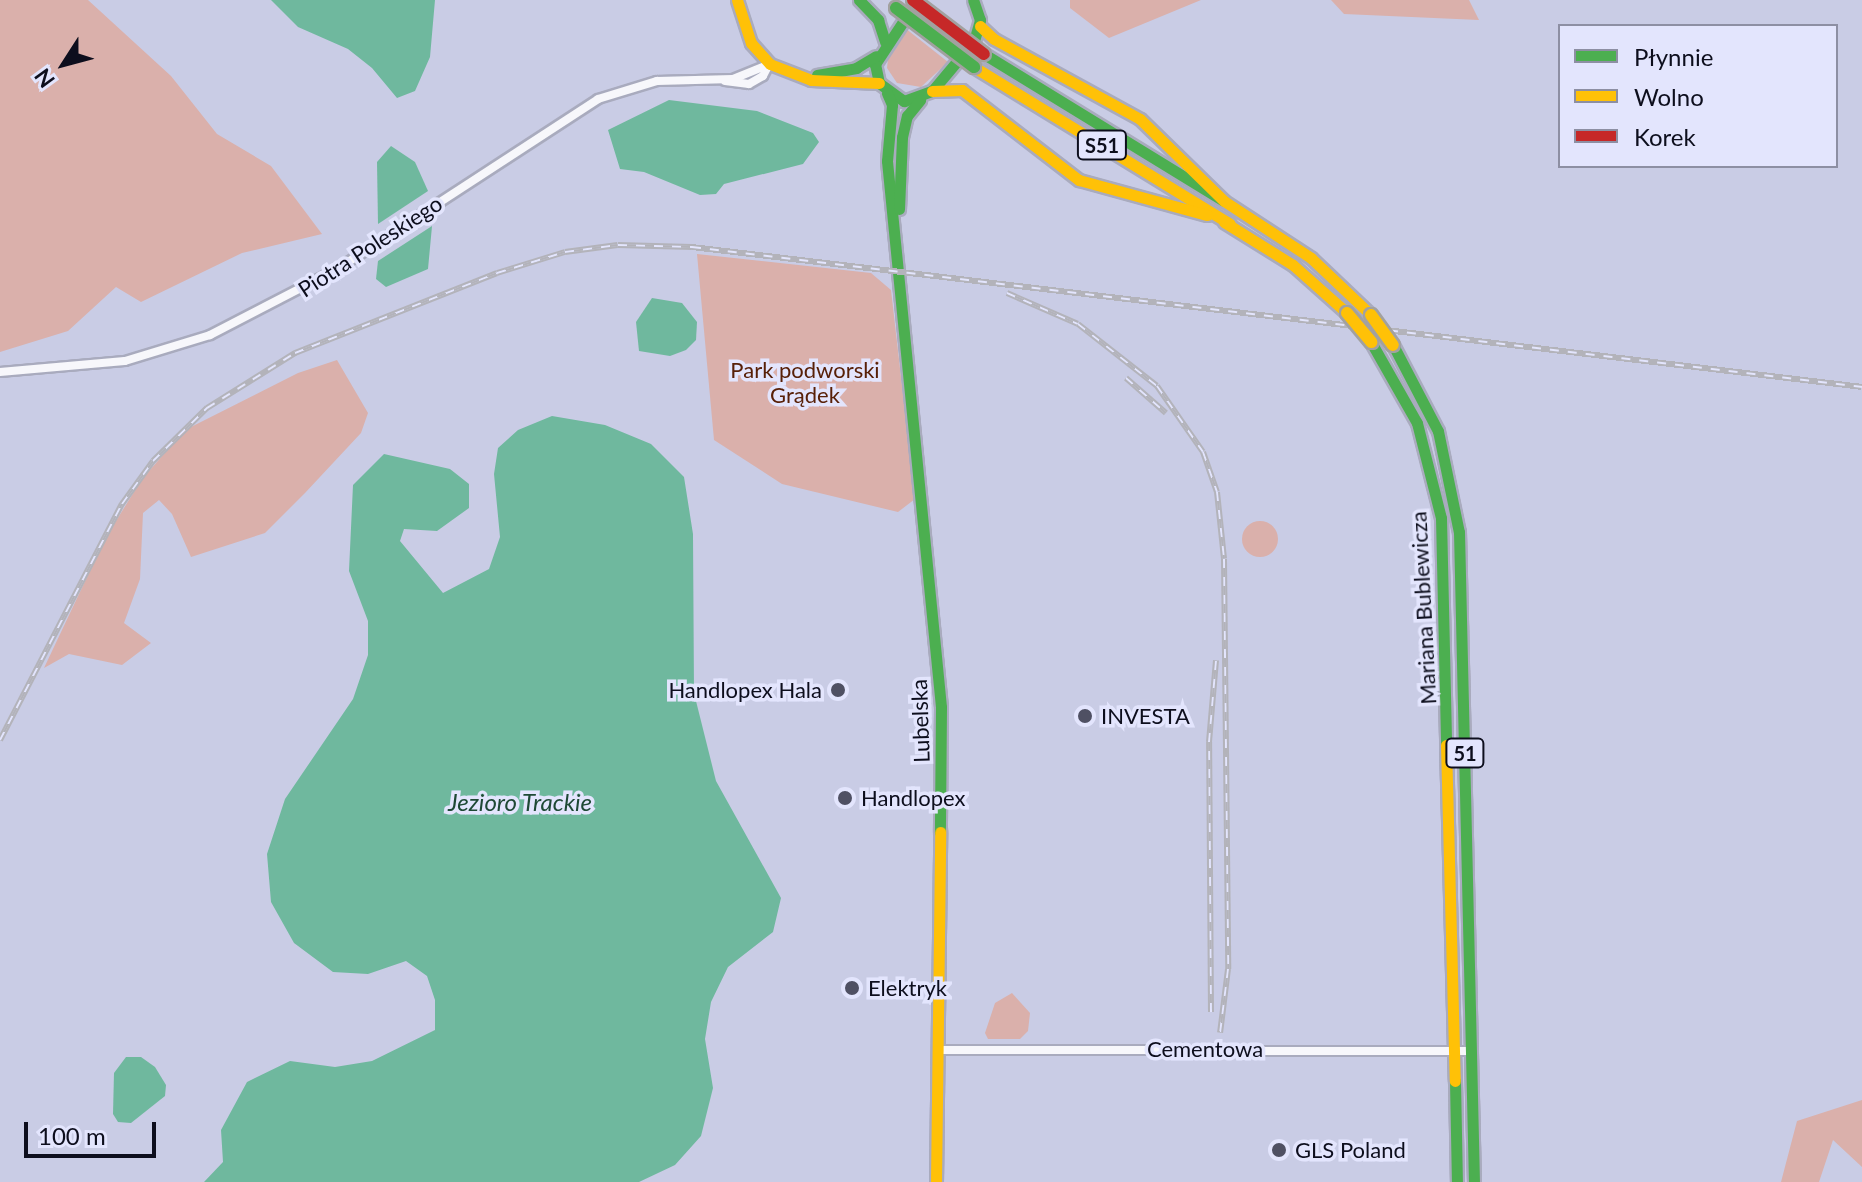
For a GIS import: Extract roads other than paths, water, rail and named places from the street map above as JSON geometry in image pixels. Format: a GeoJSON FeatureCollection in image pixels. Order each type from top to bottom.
{"type":"FeatureCollection","features":[{"type":"Feature","properties":{"kind":"main road"},"geometry":{"type":"LineString","coordinates":[[737,0],[751,43],[770,64],[811,80],[883,88],[904,101],[927,94],[962,90],[1079,180],[1108,192],[1174,203],[1230,224]]}},
{"type":"Feature","properties":{"kind":"main road"},"geometry":{"type":"LineString","coordinates":[[859,0],[878,20],[885,42]]}},
{"type":"Feature","properties":{"kind":"main road","name":"Mariana Bublewicza"},"geometry":{"type":"LineString","coordinates":[[913,0],[984,54],[1311,258],[1371,315],[1393,345],[1435,423],[1457,516],[1472,1051]]}},
{"type":"Feature","properties":{"kind":"main road"},"geometry":{"type":"LineString","coordinates":[[770,64],[822,74],[856,68],[876,56],[920,0]]}},
{"type":"Feature","properties":{"kind":"main road"},"geometry":{"type":"LineString","coordinates":[[976,2],[980,26],[994,39],[1140,119],[1224,201]]}},
{"type":"Feature","properties":{"kind":"main road","name":"Mariana Bublewicza"},"geometry":{"type":"LineString","coordinates":[[892,4],[974,67],[1293,265],[1347,313],[1371,342],[1417,423],[1441,518],[1453,1050]]}},
{"type":"Feature","properties":{"kind":"main road","name":"Lubelska"},"geometry":{"type":"LineString","coordinates":[[900,261],[898,165],[907,116],[980,26]]}},
{"type":"Feature","properties":{"kind":"main road","name":"Lubelska"},"geometry":{"type":"LineString","coordinates":[[876,56],[883,88],[892,105],[887,161],[900,261],[941,707],[936,1182]]}},
{"type":"Feature","properties":{"kind":"main road","name":"51"},"geometry":{"type":"LineString","coordinates":[[1453,1050],[1457,1182]]}},
{"type":"Feature","properties":{"kind":"main road","name":"51"},"geometry":{"type":"LineString","coordinates":[[1472,1051],[1474,1182]]}},
{"type":"Feature","properties":{"kind":"street","name":"Piotra Poleskiego"},"geometry":{"type":"LineString","coordinates":[[0,372],[125,361],[210,335],[339,268],[598,99],[657,81],[721,79],[770,64]]}},
{"type":"Feature","properties":{"kind":"street","name":"Cementowa"},"geometry":{"type":"LineString","coordinates":[[938,1050],[1472,1051]]}},
{"type":"Feature","properties":{"kind":"water"},"geometry":{"type":"Polygon","coordinates":[[[271,0],[435,0],[430,57],[415,91],[397,98],[372,68],[348,49],[298,27],[271,0]]]}},
{"type":"Feature","properties":{"kind":"water"},"geometry":{"type":"Polygon","coordinates":[[[669,100],[757,111],[813,133],[819,142],[803,164],[724,184],[716,194],[700,195],[644,172],[620,169],[608,130],[669,100]]]}},
{"type":"Feature","properties":{"kind":"water"},"geometry":{"type":"Polygon","coordinates":[[[391,146],[415,162],[428,191],[378,224],[377,162],[391,146]]]}},
{"type":"Feature","properties":{"kind":"water"},"geometry":{"type":"Polygon","coordinates":[[[432,226],[428,269],[386,287],[376,279],[378,261],[432,226]]]}},
{"type":"Feature","properties":{"kind":"water"},"geometry":{"type":"Polygon","coordinates":[[[652,298],[682,303],[697,322],[696,340],[686,350],[670,356],[639,351],[636,322],[652,298]]]}},
{"type":"Feature","properties":{"kind":"water","name":"Jezioro Trackie"},"geometry":{"type":"Polygon","coordinates":[[[552,416],[605,425],[651,444],[684,477],[693,534],[694,693],[716,781],[781,898],[773,932],[728,967],[711,1002],[705,1039],[713,1088],[701,1136],[675,1165],[639,1182],[204,1182],[223,1162],[221,1130],[247,1082],[290,1061],[335,1067],[372,1061],[435,1030],[435,1000],[427,976],[406,961],[368,974],[333,972],[294,943],[271,902],[267,854],[285,799],[353,699],[368,655],[368,621],[349,571],[353,485],[384,454],[450,469],[469,484],[469,508],[437,531],[404,529],[400,541],[443,593],[489,569],[500,537],[494,474],[498,448],[518,430],[552,416]]]}},
{"type":"Feature","properties":{"kind":"water"},"geometry":{"type":"Polygon","coordinates":[[[126,1057],[141,1057],[155,1067],[166,1085],[165,1096],[131,1123],[118,1122],[113,1114],[114,1073],[126,1057]]]}},
{"type":"Feature","properties":{"kind":"railway"},"geometry":{"type":"LineString","coordinates":[[0,740],[122,504],[153,461],[207,408],[295,353],[497,273],[565,252],[618,245],[692,247],[1862,387]]}},
{"type":"Feature","properties":{"kind":"railway"},"geometry":{"type":"LineString","coordinates":[[1007,293],[1078,324],[1157,386],[1203,452],[1217,492],[1224,559],[1228,969],[1220,1033]]}},
{"type":"Feature","properties":{"kind":"railway"},"geometry":{"type":"LineString","coordinates":[[1126,378],[1166,413]]}},
{"type":"Feature","properties":{"kind":"railway"},"geometry":{"type":"LineString","coordinates":[[1211,1012],[1209,742],[1216,660]]}},
{"type":"Feature","properties":{"kind":"place","name":"Handlopex Hala"},"geometry":{"type":"Point","coordinates":[838,690]}},
{"type":"Feature","properties":{"kind":"place","name":"INVESTA"},"geometry":{"type":"Point","coordinates":[1085,716]}},
{"type":"Feature","properties":{"kind":"place","name":"Handlopex"},"geometry":{"type":"Point","coordinates":[845,798]}},
{"type":"Feature","properties":{"kind":"place","name":"Elektryk"},"geometry":{"type":"Point","coordinates":[852,988]}},
{"type":"Feature","properties":{"kind":"place","name":"GLS Poland"},"geometry":{"type":"Point","coordinates":[1279,1150]}},
{"type":"Feature","properties":{"kind":"park label","name":"Park podworski Grądek"},"geometry":{"type":"Point","coordinates":[805,382]}}]}
